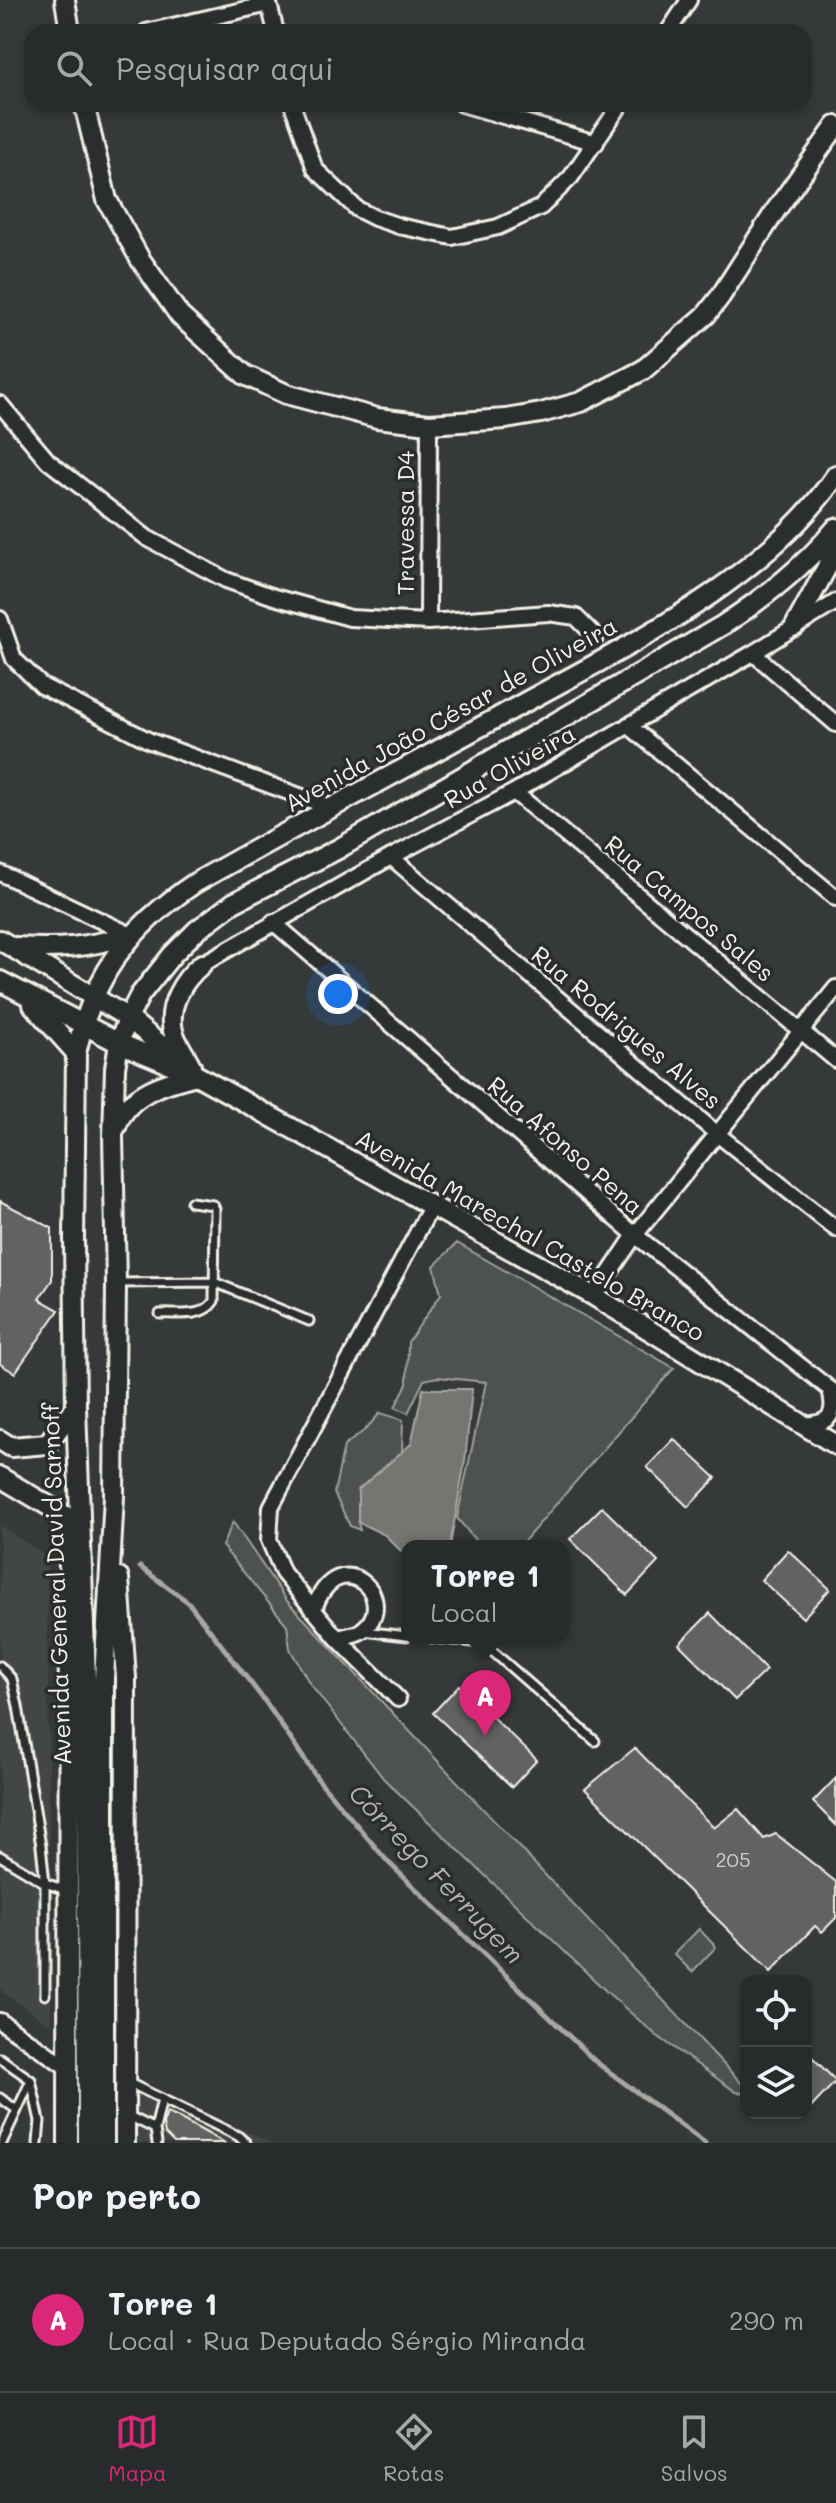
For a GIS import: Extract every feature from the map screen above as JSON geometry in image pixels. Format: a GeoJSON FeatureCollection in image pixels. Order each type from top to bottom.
{"type":"FeatureCollection","features":[{"type":"Feature","properties":{"kind":"main road"},"geometry":{"type":"LineString","coordinates":[[65,0],[69,24]]}},
{"type":"Feature","properties":{"kind":"main road"},"geometry":{"type":"LineString","coordinates":[[86,112],[107,200],[140,259],[180,316],[245,375],[286,394],[377,418],[429,424],[506,419],[541,413],[581,402],[643,370],[706,315],[836,126]]}},
{"type":"Feature","properties":{"kind":"main road","name":"Avenida João César de Oliveira"},"geometry":{"type":"LineString","coordinates":[[94,997],[131,935],[161,906],[195,883],[582,671],[691,607],[739,575],[786,535],[836,475]]}},
{"type":"Feature","properties":{"kind":"main road"},"geometry":{"type":"LineString","coordinates":[[795,626],[827,567],[836,530]]}},
{"type":"Feature","properties":{"kind":"main road"},"geometry":{"type":"LineString","coordinates":[[4,943],[128,1018],[172,955],[197,930],[233,903],[338,849],[723,625],[760,600],[805,562],[836,530]]}},
{"type":"Feature","properties":{"kind":"main road"},"geometry":{"type":"LineString","coordinates":[[4,943],[70,948],[131,935]]}},
{"type":"Feature","properties":{"kind":"main road"},"geometry":{"type":"LineString","coordinates":[[144,992],[202,964]]}},
{"type":"Feature","properties":{"kind":"main road"},"geometry":{"type":"LineString","coordinates":[[113,1136],[118,1120],[141,1095],[196,1075],[173,1033],[172,1017],[181,987],[202,964]]}},
{"type":"Feature","properties":{"kind":"main road"},"geometry":{"type":"LineString","coordinates":[[0,981],[119,1043]]}},
{"type":"Feature","properties":{"kind":"main road"},"geometry":{"type":"LineString","coordinates":[[22,994],[76,1053]]}},
{"type":"Feature","properties":{"kind":"main road","name":"Avenida General David Sarnoff"},"geometry":{"type":"LineString","coordinates":[[88,2143],[86,1679],[76,1407],[74,1239],[76,1053],[94,997]]}},
{"type":"Feature","properties":{"kind":"main road","name":"Avenida General David Sarnoff"},"geometry":{"type":"LineString","coordinates":[[104,2143],[104,1679],[114,1496],[116,1283],[113,1136],[115,1068],[119,1043],[128,1018]]}},
{"type":"Feature","properties":{"kind":"main road","name":"Avenida Marechal Castelo Branco"},"geometry":{"type":"LineString","coordinates":[[128,1018],[196,1075]]}},
{"type":"Feature","properties":{"kind":"main road","name":"Avenida Marechal Castelo Branco"},"geometry":{"type":"LineString","coordinates":[[119,1043],[196,1075],[594,1296],[836,1445]]}},
{"type":"Feature","properties":{"kind":"main road"},"geometry":{"type":"LineString","coordinates":[[0,1440],[11,1447],[47,1444],[76,1407]]}},
{"type":"Feature","properties":{"kind":"main road"},"geometry":{"type":"LineString","coordinates":[[68,2143],[69,1518],[71,1476],[78,1455]]}},
{"type":"Feature","properties":{"kind":"main road"},"geometry":{"type":"LineString","coordinates":[[0,1477],[69,1518]]}},
{"type":"Feature","properties":{"kind":"main road"},"geometry":{"type":"LineString","coordinates":[[114,1496],[126,1678],[125,2143]]}},
{"type":"Feature","properties":{"kind":"street"},"geometry":{"type":"LineString","coordinates":[[673,24],[689,0]]}},
{"type":"Feature","properties":{"kind":"street"},"geometry":{"type":"LineString","coordinates":[[179,24],[269,2],[274,24]]}},
{"type":"Feature","properties":{"kind":"street"},"geometry":{"type":"LineString","coordinates":[[295,112],[315,169],[357,209],[399,226],[452,237],[498,227],[541,207],[571,177],[616,112]]}},
{"type":"Feature","properties":{"kind":"street"},"geometry":{"type":"LineString","coordinates":[[489,112],[596,143]]}},
{"type":"Feature","properties":{"kind":"street"},"geometry":{"type":"LineString","coordinates":[[0,404],[48,461],[147,538],[226,580],[350,618],[428,622],[548,613],[576,617],[596,637]]}},
{"type":"Feature","properties":{"kind":"street"},"geometry":{"type":"LineString","coordinates":[[0,418],[15,422]]}},
{"type":"Feature","properties":{"kind":"street","name":"Travessa D4"},"geometry":{"type":"LineString","coordinates":[[428,622],[429,424]]}},
{"type":"Feature","properties":{"kind":"street","name":"Rua Oliveira"},"geometry":{"type":"LineString","coordinates":[[202,964],[273,922],[514,792],[836,602]]}},
{"type":"Feature","properties":{"kind":"street"},"geometry":{"type":"LineString","coordinates":[[0,619],[14,659],[42,686],[150,741],[332,808]]}},
{"type":"Feature","properties":{"kind":"street"},"geometry":{"type":"LineString","coordinates":[[753,653],[836,724]]}},
{"type":"Feature","properties":{"kind":"street"},"geometry":{"type":"LineString","coordinates":[[628,725],[836,898]]}},
{"type":"Feature","properties":{"kind":"street","name":"Rua Campos Sales"},"geometry":{"type":"LineString","coordinates":[[514,792],[836,1060]]}},
{"type":"Feature","properties":{"kind":"street","name":"Rua Rodrigues Alves"},"geometry":{"type":"LineString","coordinates":[[391,857],[716,1133],[836,1229]]}},
{"type":"Feature","properties":{"kind":"street"},"geometry":{"type":"LineString","coordinates":[[0,873],[131,935]]}},
{"type":"Feature","properties":{"kind":"street","name":"Rua Afonso Pena"},"geometry":{"type":"LineString","coordinates":[[273,922],[635,1235],[833,1392]]}},
{"type":"Feature","properties":{"kind":"street"},"geometry":{"type":"LineString","coordinates":[[594,1296],[635,1235],[836,988]]}},
{"type":"Feature","properties":{"kind":"street"},"geometry":{"type":"LineString","coordinates":[[398,1699],[337,1638],[283,1573],[269,1540],[271,1507],[431,1207]]}},
{"type":"Feature","properties":{"kind":"street"},"geometry":{"type":"LineString","coordinates":[[805,1425],[818,1424],[833,1413],[836,1404],[833,1392]]}},
{"type":"Feature","properties":{"kind":"street"},"geometry":{"type":"LineString","coordinates":[[314,1609],[321,1590],[336,1578],[355,1577],[370,1589],[376,1603],[372,1619],[361,1631],[337,1638]]}},
{"type":"Feature","properties":{"kind":"street"},"geometry":{"type":"LineString","coordinates":[[0,2021],[68,2068]]}},
{"type":"Feature","properties":{"kind":"lane"},"geometry":{"type":"LineString","coordinates":[[160,1314],[196,1313],[209,1309],[214,1301],[215,1209],[208,1203],[191,1202]]}},
{"type":"Feature","properties":{"kind":"lane"},"geometry":{"type":"LineString","coordinates":[[116,1283],[214,1282],[309,1321]]}},
{"type":"Feature","properties":{"kind":"lane"},"geometry":{"type":"LineString","coordinates":[[361,1631],[401,1635]]}},
{"type":"Feature","properties":{"kind":"lane"},"geometry":{"type":"LineString","coordinates":[[484,1644],[595,1741]]}},
{"type":"Feature","properties":{"kind":"lane"},"geometry":{"type":"LineString","coordinates":[[0,1666],[12,1679],[41,1846],[45,1883],[45,1995]]}},
{"type":"Feature","properties":{"kind":"lane"},"geometry":{"type":"LineString","coordinates":[[0,1856],[45,1883],[70,1892]]}},
{"type":"Feature","properties":{"kind":"lane"},"geometry":{"type":"LineString","coordinates":[[0,2058],[31,2080],[40,2121],[38,2143]]}},
{"type":"Feature","properties":{"kind":"lane"},"geometry":{"type":"LineString","coordinates":[[2,2143],[31,2080]]}},
{"type":"Feature","properties":{"kind":"lane"},"geometry":{"type":"LineString","coordinates":[[125,2082],[238,2136],[246,2143]]}},
{"type":"Feature","properties":{"kind":"lane"},"geometry":{"type":"LineString","coordinates":[[0,2098],[17,2110]]}},
{"type":"Feature","properties":{"kind":"lane"},"geometry":{"type":"LineString","coordinates":[[157,2143],[155,2129],[162,2099]]}},
{"type":"Feature","properties":{"kind":"lane"},"geometry":{"type":"LineString","coordinates":[[125,2114],[155,2129]]}},
{"type":"Feature","properties":{"kind":"shaded area"},"geometry":{"type":"Polygon","coordinates":[[[457,1243],[674,1368],[525,1540],[475,1540],[457,1518],[486,1382],[437,1377],[424,1380],[408,1413],[395,1407],[407,1384],[408,1342],[441,1294],[434,1266],[457,1243]]]}},
{"type":"Feature","properties":{"kind":"shaded area"},"geometry":{"type":"Polygon","coordinates":[[[423,1389],[472,1389],[465,1461],[451,1540],[401,1540],[401,1551],[385,1535],[358,1522],[358,1490],[411,1444],[423,1389]]]}},
{"type":"Feature","properties":{"kind":"shaded area"},"geometry":{"type":"Polygon","coordinates":[[[380,1413],[403,1420],[402,1452],[358,1490],[360,1530],[350,1526],[334,1493],[344,1446],[380,1413]]]}},
{"type":"Feature","properties":{"kind":"shaded area"},"geometry":{"type":"Polygon","coordinates":[[[233,1522],[287,1601],[740,2082],[740,2092],[656,2035],[608,1993],[384,1779],[310,1684],[290,1649],[287,1625],[222,1546],[233,1522]]]}},
{"type":"Feature","properties":{"kind":"shaded area"},"geometry":{"type":"Polygon","coordinates":[[[0,1525],[47,1557],[51,2025],[0,1990],[0,1525]]]}},
{"type":"Feature","properties":{"kind":"shaded area"},"geometry":{"type":"Polygon","coordinates":[[[699,1929],[716,1947],[692,1972],[674,1954],[699,1929]]]}},
{"type":"Feature","properties":{"kind":"shaded area"},"geometry":{"type":"Polygon","coordinates":[[[138,2081],[271,2143],[136,2143],[138,2081]]]}},
{"type":"Feature","properties":{"kind":"building"},"geometry":{"type":"Polygon","coordinates":[[[0,1201],[52,1228],[52,1280],[39,1299],[59,1310],[15,1373],[0,1364],[0,1201]]]}},
{"type":"Feature","properties":{"kind":"building"},"geometry":{"type":"Polygon","coordinates":[[[674,1439],[716,1478],[688,1507],[647,1467],[674,1439]]]}},
{"type":"Feature","properties":{"kind":"building"},"geometry":{"type":"Polygon","coordinates":[[[602,1507],[658,1562],[627,1595],[570,1539],[602,1507]]]}},
{"type":"Feature","properties":{"kind":"building"},"geometry":{"type":"Polygon","coordinates":[[[788,1550],[830,1589],[803,1618],[761,1580],[788,1550]]]}},
{"type":"Feature","properties":{"kind":"building"},"geometry":{"type":"Polygon","coordinates":[[[710,1613],[766,1670],[735,1700],[679,1644],[710,1613]]]}},
{"type":"Feature","properties":{"kind":"building"},"geometry":{"type":"Polygon","coordinates":[[[459,1685],[537,1760],[512,1787],[433,1713],[459,1685]]]}},
{"type":"Feature","properties":{"kind":"building"},"geometry":{"type":"Polygon","coordinates":[[[635,1748],[714,1828],[738,1809],[764,1839],[776,1834],[836,1882],[836,1918],[822,1932],[815,1926],[771,1972],[585,1789],[635,1748]]]}},
{"type":"Feature","properties":{"kind":"building"},"geometry":{"type":"Polygon","coordinates":[[[836,1778],[836,1825],[813,1802],[836,1778]]]}},
{"type":"Feature","properties":{"kind":"building"},"geometry":{"type":"Polygon","coordinates":[[[812,2057],[836,2081],[812,2107],[812,2057]]]}},
{"type":"Feature","properties":{"kind":"building"},"geometry":{"type":"Polygon","coordinates":[[[167,2113],[225,2143],[174,2143],[165,2134],[163,2124],[167,2113]]]}},
{"type":"Feature","properties":{"kind":"waterway","name":"Córrego Ferrugem"},"geometry":{"type":"LineString","coordinates":[[140,1567],[188,1602],[267,1704],[317,1778],[388,1862],[596,2062],[705,2143]]}},
{"type":"Feature","properties":{"kind":"place","name":"Torre 1"},"geometry":{"type":"Point","coordinates":[485,1736]}}]}
